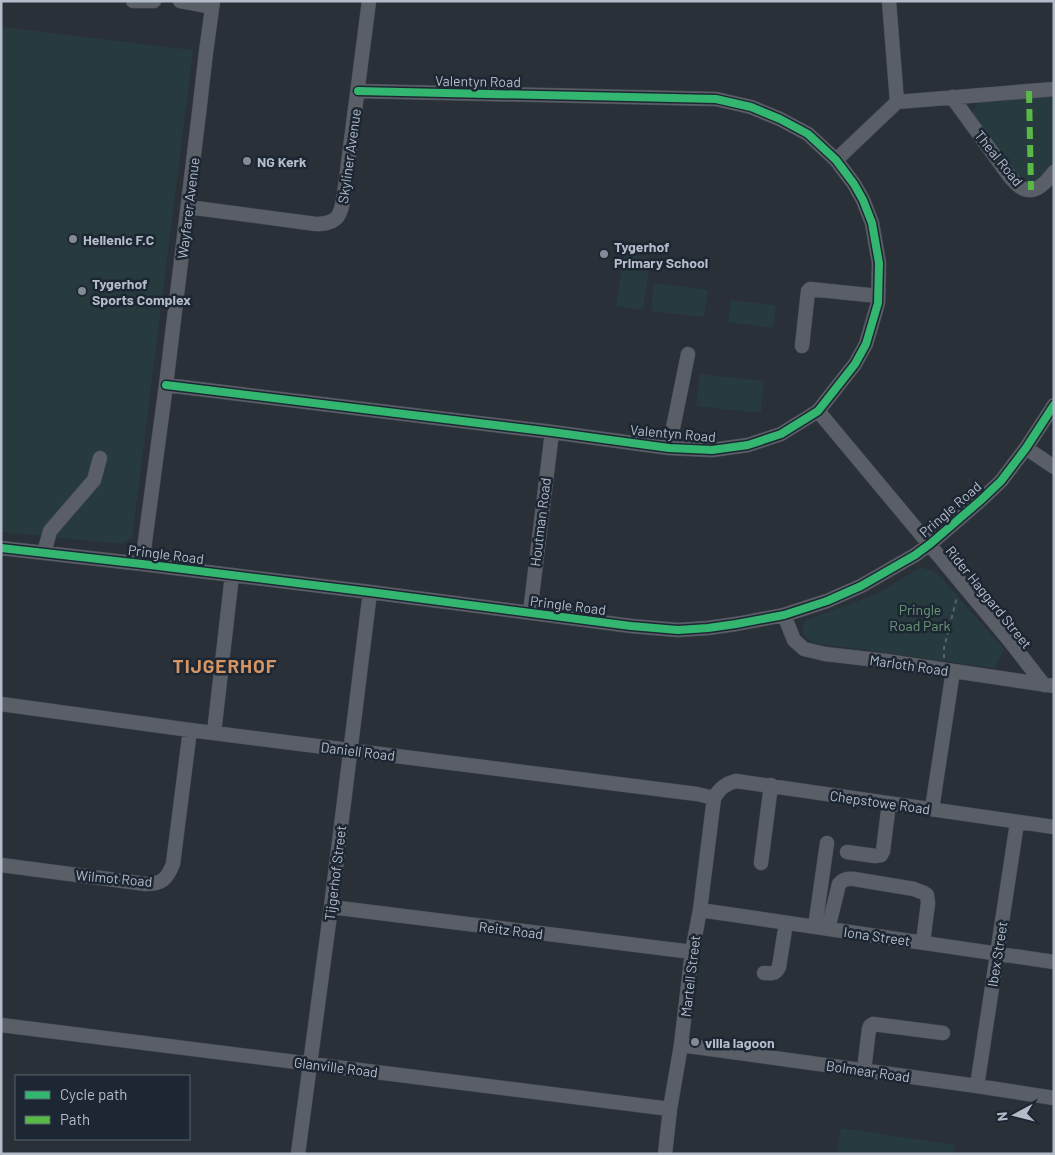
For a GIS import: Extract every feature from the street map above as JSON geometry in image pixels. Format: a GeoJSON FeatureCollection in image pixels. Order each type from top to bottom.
{"type":"FeatureCollection","features":[{"type":"Feature","properties":{"kind":"street"},"geometry":{"type":"LineString","coordinates":[[133,1],[154,1]]}},
{"type":"Feature","properties":{"kind":"street"},"geometry":{"type":"LineString","coordinates":[[180,1],[212,4]]}},
{"type":"Feature","properties":{"kind":"street","name":"Skyliner Avenue"},"geometry":{"type":"LineString","coordinates":[[188,207],[316,224],[329,223],[336,219],[342,210],[369,1]]}},
{"type":"Feature","properties":{"kind":"street"},"geometry":{"type":"LineString","coordinates":[[889,1],[897,102]]}},
{"type":"Feature","properties":{"kind":"street","name":"Wayfarer Avenue"},"geometry":{"type":"LineString","coordinates":[[142,564],[166,385],[212,4]]}},
{"type":"Feature","properties":{"kind":"street"},"geometry":{"type":"LineString","coordinates":[[836,160],[897,102],[1054,89]]}},
{"type":"Feature","properties":{"kind":"street","name":"Valentyn Road"},"geometry":{"type":"LineString","coordinates":[[166,385],[669,448],[712,450],[748,446],[781,434],[818,411],[855,364],[866,344],[878,303],[880,263],[872,223],[854,184],[836,160],[808,134],[780,119],[751,107],[716,99],[358,91]]}},
{"type":"Feature","properties":{"kind":"street","name":"Theal Road"},"geometry":{"type":"LineString","coordinates":[[952,97],[1010,177],[1019,186],[1025,190],[1036,189],[1044,185],[1054,172]]}},
{"type":"Feature","properties":{"kind":"street"},"geometry":{"type":"LineString","coordinates":[[802,346],[808,291],[810,288],[878,296]]}},
{"type":"Feature","properties":{"kind":"street"},"geometry":{"type":"LineString","coordinates":[[669,448],[688,354]]}},
{"type":"Feature","properties":{"kind":"street","name":"Pringle Road"},"geometry":{"type":"LineString","coordinates":[[1,548],[370,592],[631,626],[678,630],[708,628],[784,615],[827,601],[862,586],[905,561],[930,544],[1001,480],[1026,448],[1054,405]]}},
{"type":"Feature","properties":{"kind":"street","name":"Rider Haggard Street"},"geometry":{"type":"LineString","coordinates":[[818,411],[1009,640],[1049,685]]}},
{"type":"Feature","properties":{"kind":"street","name":"Houtman Road"},"geometry":{"type":"LineString","coordinates":[[530,613],[552,432]]}},
{"type":"Feature","properties":{"kind":"street"},"geometry":{"type":"LineString","coordinates":[[1026,448],[1054,467]]}},
{"type":"Feature","properties":{"kind":"street"},"geometry":{"type":"LineString","coordinates":[[44,553],[50,531],[94,480],[100,458]]}},
{"type":"Feature","properties":{"kind":"street"},"geometry":{"type":"LineString","coordinates":[[214,733],[232,575]]}},
{"type":"Feature","properties":{"kind":"street","name":"Tijgerhof Street"},"geometry":{"type":"LineString","coordinates":[[298,1154],[370,592]]}},
{"type":"Feature","properties":{"kind":"street","name":"Marloth Road"},"geometry":{"type":"LineString","coordinates":[[784,615],[794,640],[804,649],[826,654],[1049,685]]}},
{"type":"Feature","properties":{"kind":"street"},"geometry":{"type":"LineString","coordinates":[[932,809],[948,670]]}},
{"type":"Feature","properties":{"kind":"street","name":"Daniell Road"},"geometry":{"type":"LineString","coordinates":[[1,704],[190,730],[697,794],[714,798]]}},
{"type":"Feature","properties":{"kind":"street","name":"Wilmot Road"},"geometry":{"type":"LineString","coordinates":[[1,865],[146,884],[155,884],[163,881],[170,873],[173,864],[190,730]]}},
{"type":"Feature","properties":{"kind":"street","name":"Chepstowe Road"},"geometry":{"type":"LineString","coordinates":[[714,798],[719,789],[726,784],[736,781],[1054,828]]}},
{"type":"Feature","properties":{"kind":"street"},"geometry":{"type":"LineString","coordinates":[[761,863],[771,786]]}},
{"type":"Feature","properties":{"kind":"street","name":"Martell Street"},"geometry":{"type":"LineString","coordinates":[[665,1154],[714,798]]}},
{"type":"Feature","properties":{"kind":"street"},"geometry":{"type":"LineString","coordinates":[[847,852],[875,856],[881,854],[883,851],[889,803]]}},
{"type":"Feature","properties":{"kind":"street","name":"Ibex Street"},"geometry":{"type":"LineString","coordinates":[[977,1086],[1017,823]]}},
{"type":"Feature","properties":{"kind":"street"},"geometry":{"type":"LineString","coordinates":[[822,928],[827,843]]}},
{"type":"Feature","properties":{"kind":"street"},"geometry":{"type":"LineString","coordinates":[[822,928],[839,884],[842,880],[854,878],[914,889],[924,893],[928,903],[923,942]]}},
{"type":"Feature","properties":{"kind":"street","name":"Reitz Road"},"geometry":{"type":"LineString","coordinates":[[330,908],[692,952]]}},
{"type":"Feature","properties":{"kind":"street","name":"Iona Street"},"geometry":{"type":"LineString","coordinates":[[700,910],[1054,962]]}},
{"type":"Feature","properties":{"kind":"street"},"geometry":{"type":"LineString","coordinates":[[764,973],[773,974],[777,972],[786,922]]}},
{"type":"Feature","properties":{"kind":"street","name":"Glanville Road"},"geometry":{"type":"LineString","coordinates":[[1,1025],[670,1108]]}},
{"type":"Feature","properties":{"kind":"street"},"geometry":{"type":"LineString","coordinates":[[864,1070],[868,1029],[870,1026],[877,1025],[943,1033]]}},
{"type":"Feature","properties":{"kind":"street","name":"Bolmear Road"},"geometry":{"type":"LineString","coordinates":[[681,1045],[1054,1098]]}},
{"type":"Feature","properties":{"kind":"path"},"geometry":{"type":"LineString","coordinates":[[948,670],[944,648],[957,597],[967,588]]}},
{"type":"Feature","properties":{"kind":"green space","name":"Tygerhof Sports Complex"},"geometry":{"type":"Polygon","coordinates":[[[1,27],[193,50],[132,538],[121,544],[1,532],[1,27]]]}},
{"type":"Feature","properties":{"kind":"green space"},"geometry":{"type":"Polygon","coordinates":[[[1054,96],[1054,164],[1039,185],[1023,183],[973,118],[973,111],[980,101],[1054,96]]]}},
{"type":"Feature","properties":{"kind":"green space"},"geometry":{"type":"Polygon","coordinates":[[[624,254],[651,258],[643,310],[616,306],[624,254]]]}},
{"type":"Feature","properties":{"kind":"green space"},"geometry":{"type":"Polygon","coordinates":[[[654,283],[708,290],[704,317],[651,311],[654,283]]]}},
{"type":"Feature","properties":{"kind":"green space"},"geometry":{"type":"Polygon","coordinates":[[[731,300],[776,305],[773,328],[728,322],[731,300]]]}},
{"type":"Feature","properties":{"kind":"green space"},"geometry":{"type":"Polygon","coordinates":[[[700,374],[764,381],[761,413],[696,406],[700,374]]]}},
{"type":"Feature","properties":{"kind":"green space","name":"Pringle Road Park"},"geometry":{"type":"Polygon","coordinates":[[[921,567],[937,573],[1004,649],[995,668],[814,643],[804,636],[803,626],[806,620],[877,594],[921,567]]]}},
{"type":"Feature","properties":{"kind":"green space"},"geometry":{"type":"Polygon","coordinates":[[[841,1128],[955,1145],[953,1154],[837,1154],[841,1128]]]}},
{"type":"Feature","properties":{"kind":"marked path"},"geometry":{"type":"LineString","coordinates":[[1029,91],[1031,190]]}},
{"type":"Feature","properties":{"kind":"cycle path"},"geometry":{"type":"LineString","coordinates":[[166,385],[669,448],[712,450],[748,445],[781,434],[818,411],[855,364],[866,344],[878,303],[879,263],[872,223],[854,184],[836,160],[808,134],[780,119],[751,107],[716,99],[358,91]]}},
{"type":"Feature","properties":{"kind":"cycle path"},"geometry":{"type":"LineString","coordinates":[[1,548],[370,592],[631,626],[678,630],[708,628],[784,615],[827,601],[861,586],[915,555],[1001,481],[1026,448],[1054,405]]}},
{"type":"Feature","properties":{"kind":"place","name":"NG Kerk"},"geometry":{"type":"Point","coordinates":[247,161]}},
{"type":"Feature","properties":{"kind":"place","name":"Hellenic F.C"},"geometry":{"type":"Point","coordinates":[73,239]}},
{"type":"Feature","properties":{"kind":"place","name":"Tygerhof Primary School"},"geometry":{"type":"Point","coordinates":[604,254]}},
{"type":"Feature","properties":{"kind":"place","name":"Tygerhof Sports Complex"},"geometry":{"type":"Point","coordinates":[82,291]}},
{"type":"Feature","properties":{"kind":"place","name":"villa lagoon"},"geometry":{"type":"Point","coordinates":[695,1042]}},
{"type":"Feature","properties":{"kind":"district","name":"TIJGERHOF"},"geometry":{"type":"Point","coordinates":[225,665]}}]}
